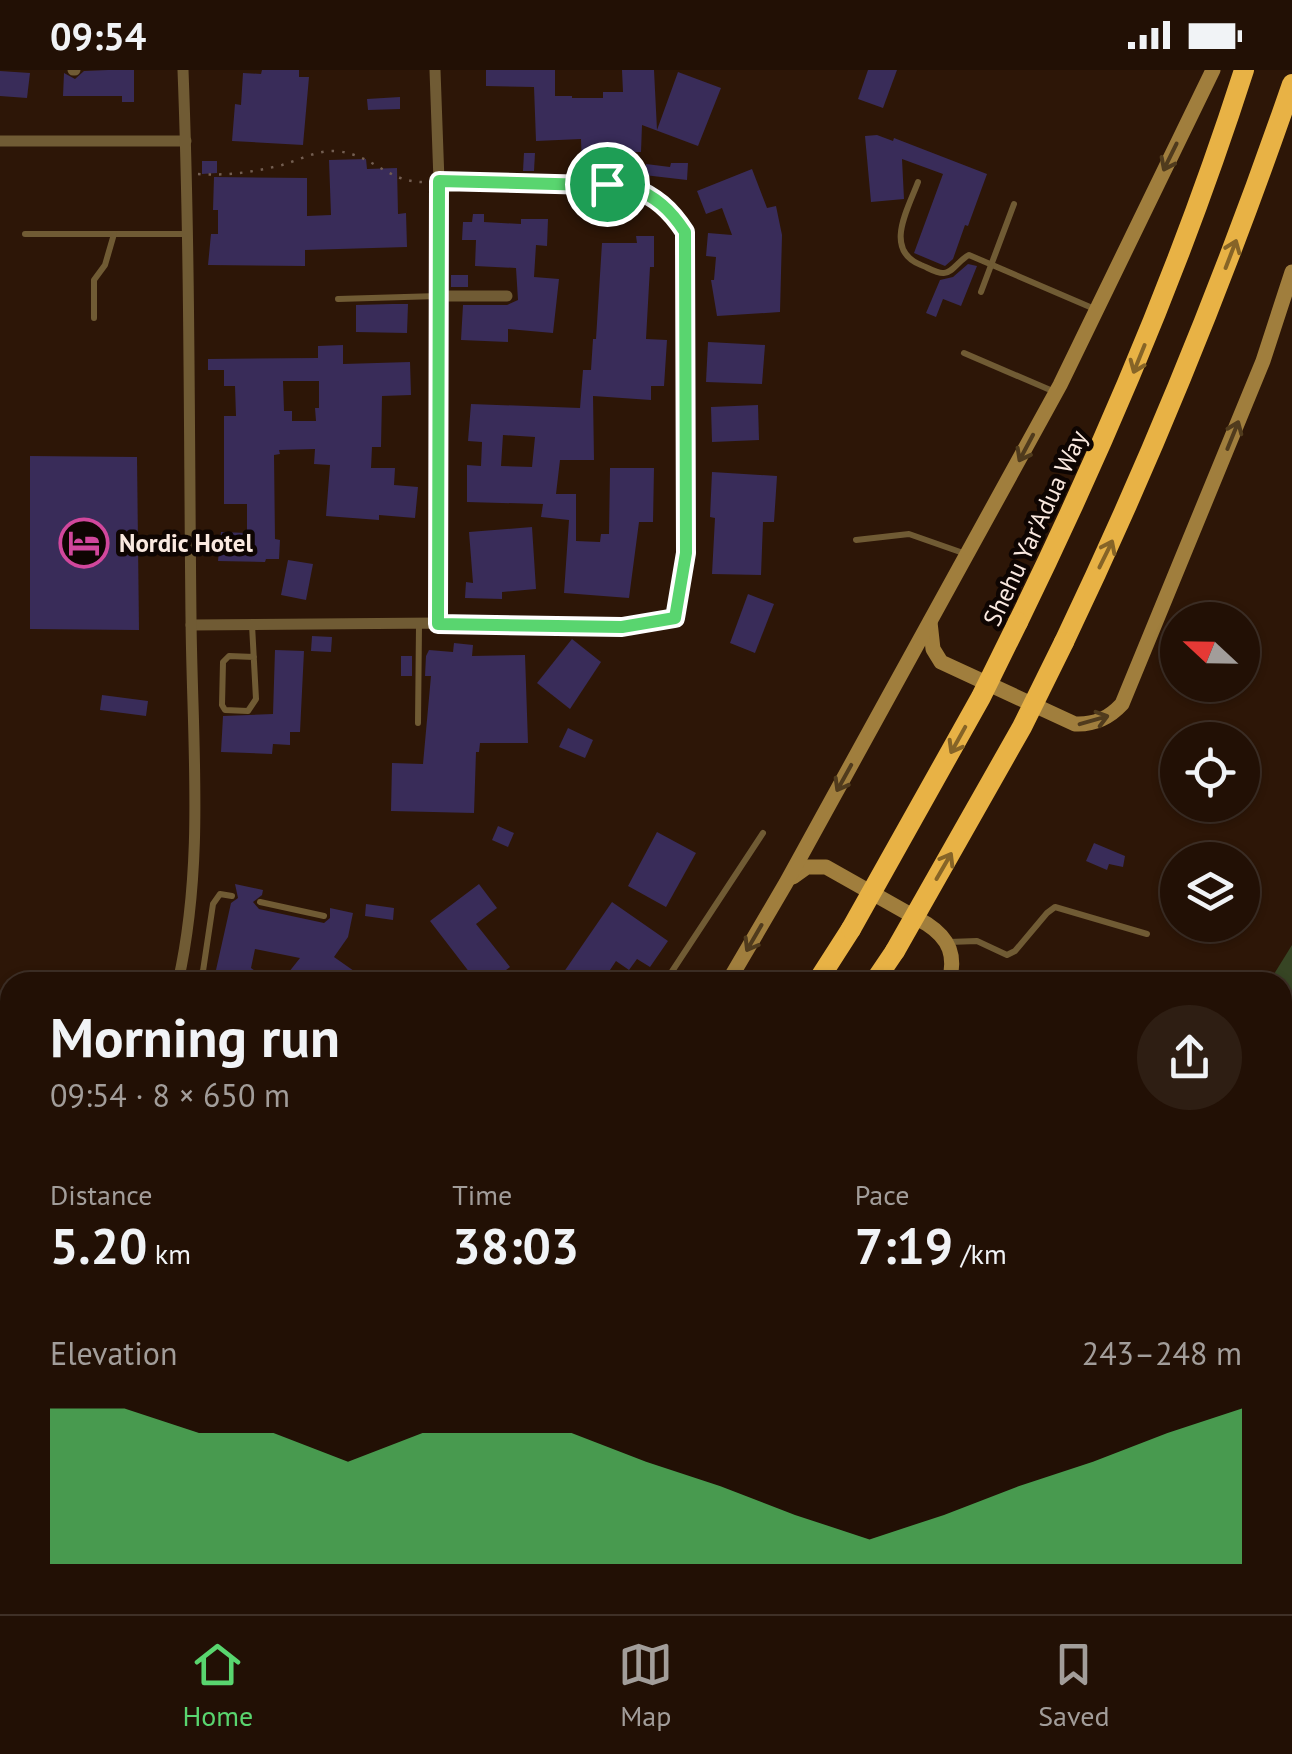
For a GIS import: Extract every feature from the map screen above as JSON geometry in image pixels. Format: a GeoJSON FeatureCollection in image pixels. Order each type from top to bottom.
{"type":"FeatureCollection","features":[{"type":"Feature","properties":{"kind":"highway","name":"Shehu Yar'Adua Way"},"geometry":{"type":"LineString","coordinates":[[823,972],[851,929],[981,698],[1095,462],[1177,266],[1244,70]]}},
{"type":"Feature","properties":{"kind":"highway"},"geometry":{"type":"LineString","coordinates":[[881,972],[1022,727],[1064,642],[1163,426],[1292,84]]}},
{"type":"Feature","properties":{"kind":"highway"},"geometry":{"type":"LineString","coordinates":[[1272,140],[1292,104]]}},
{"type":"Feature","properties":{"kind":"street"},"geometry":{"type":"LineString","coordinates":[[180,972],[188,935],[195,848],[196,764],[183,70]]}},
{"type":"Feature","properties":{"kind":"street"},"geometry":{"type":"LineString","coordinates":[[434,70],[440,296],[438,624]]}},
{"type":"Feature","properties":{"kind":"street"},"geometry":{"type":"LineString","coordinates":[[734,972],[1056,393],[1214,70]]}},
{"type":"Feature","properties":{"kind":"street"},"geometry":{"type":"LineString","coordinates":[[0,141],[186,141]]}},
{"type":"Feature","properties":{"kind":"street"},"geometry":{"type":"LineString","coordinates":[[191,625],[622,627],[675,618],[686,553],[685,232],[652,195],[630,186],[439,181]]}},
{"type":"Feature","properties":{"kind":"street"},"geometry":{"type":"LineString","coordinates":[[930,622],[933,649],[941,662],[1075,724],[1096,722],[1114,712],[1122,704],[1264,361],[1292,272]]}},
{"type":"Feature","properties":{"kind":"street"},"geometry":{"type":"LineString","coordinates":[[440,296],[508,296]]}},
{"type":"Feature","properties":{"kind":"street"},"geometry":{"type":"LineString","coordinates":[[786,883],[807,867],[826,866],[927,924],[947,942],[952,972]]}},
{"type":"Feature","properties":{"kind":"lane"},"geometry":{"type":"LineString","coordinates":[[918,182],[900,230],[905,256],[942,274],[969,255],[1098,310]]}},
{"type":"Feature","properties":{"kind":"lane"},"geometry":{"type":"LineString","coordinates":[[981,292],[1014,204]]}},
{"type":"Feature","properties":{"kind":"lane"},"geometry":{"type":"LineString","coordinates":[[25,234],[187,234]]}},
{"type":"Feature","properties":{"kind":"lane"},"geometry":{"type":"LineString","coordinates":[[94,318],[94,280],[105,265],[114,234]]}},
{"type":"Feature","properties":{"kind":"lane"},"geometry":{"type":"LineString","coordinates":[[338,299],[440,296]]}},
{"type":"Feature","properties":{"kind":"lane"},"geometry":{"type":"LineString","coordinates":[[964,353],[1056,393]]}},
{"type":"Feature","properties":{"kind":"lane"},"geometry":{"type":"LineString","coordinates":[[856,540],[910,534],[968,554]]}},
{"type":"Feature","properties":{"kind":"lane"},"geometry":{"type":"LineString","coordinates":[[252,624],[254,657],[255,705],[248,711],[225,710],[223,662],[229,656],[254,657]]}},
{"type":"Feature","properties":{"kind":"lane"},"geometry":{"type":"LineString","coordinates":[[418,723],[419,626]]}},
{"type":"Feature","properties":{"kind":"lane"},"geometry":{"type":"LineString","coordinates":[[672,972],[763,833]]}},
{"type":"Feature","properties":{"kind":"lane"},"geometry":{"type":"LineString","coordinates":[[204,972],[213,904],[220,894],[232,896]]}},
{"type":"Feature","properties":{"kind":"lane"},"geometry":{"type":"LineString","coordinates":[[260,902],[324,916]]}},
{"type":"Feature","properties":{"kind":"lane"},"geometry":{"type":"LineString","coordinates":[[947,942],[976,940],[1008,955],[1055,908],[1147,934]]}},
{"type":"Feature","properties":{"kind":"path"},"geometry":{"type":"LineString","coordinates":[[186,173],[228,176],[332,150],[369,158],[387,174],[411,182],[439,181]]}},
{"type":"Feature","properties":{"kind":"green space"},"geometry":{"type":"Polygon","coordinates":[[[1292,945],[1292,972],[1275,972],[1292,945]]]}},
{"type":"Feature","properties":{"kind":"building"},"geometry":{"type":"Polygon","coordinates":[[[134,70],[134,102],[122,102],[122,96],[63,96],[64,73],[75,79],[84,71],[134,70]]]}},
{"type":"Feature","properties":{"kind":"building"},"geometry":{"type":"Polygon","coordinates":[[[262,70],[299,70],[299,77],[309,77],[303,145],[232,141],[235,104],[241,105],[243,73],[261,74],[262,70]]]}},
{"type":"Feature","properties":{"kind":"building"},"geometry":{"type":"Polygon","coordinates":[[[486,70],[555,70],[555,96],[603,98],[603,92],[623,92],[622,70],[654,70],[657,130],[678,72],[721,88],[698,146],[642,125],[641,152],[593,153],[593,167],[582,168],[581,139],[536,141],[534,87],[486,86],[486,70]]]}},
{"type":"Feature","properties":{"kind":"building"},"geometry":{"type":"Polygon","coordinates":[[[868,70],[897,70],[883,108],[858,99],[868,70]]]}},
{"type":"Feature","properties":{"kind":"building"},"geometry":{"type":"Polygon","coordinates":[[[0,71],[30,73],[27,98],[0,96],[0,71]]]}},
{"type":"Feature","properties":{"kind":"building"},"geometry":{"type":"Polygon","coordinates":[[[400,97],[400,109],[368,110],[367,99],[400,97]]]}},
{"type":"Feature","properties":{"kind":"building"},"geometry":{"type":"Polygon","coordinates":[[[877,135],[987,174],[953,259],[945,266],[914,253],[943,174],[902,159],[904,199],[871,202],[865,136],[877,135]]]}},
{"type":"Feature","properties":{"kind":"building"},"geometry":{"type":"Polygon","coordinates":[[[524,153],[535,153],[534,171],[523,171],[524,153]]]}},
{"type":"Feature","properties":{"kind":"building"},"geometry":{"type":"Polygon","coordinates":[[[366,159],[367,169],[397,168],[398,214],[406,213],[407,247],[305,250],[305,266],[208,265],[211,234],[218,234],[218,210],[213,210],[214,177],[307,178],[307,216],[331,215],[329,160],[366,159]]]}},
{"type":"Feature","properties":{"kind":"building"},"geometry":{"type":"Polygon","coordinates":[[[202,161],[217,161],[217,173],[202,174],[202,161]]]}},
{"type":"Feature","properties":{"kind":"building"},"geometry":{"type":"Polygon","coordinates":[[[671,163],[688,163],[687,180],[644,175],[646,164],[670,167],[671,163]]]}},
{"type":"Feature","properties":{"kind":"building"},"geometry":{"type":"Polygon","coordinates":[[[752,169],[767,208],[776,206],[782,235],[780,312],[717,316],[711,280],[716,257],[706,256],[708,233],[732,235],[722,208],[706,214],[697,191],[752,169]]]}},
{"type":"Feature","properties":{"kind":"building"},"geometry":{"type":"Polygon","coordinates":[[[473,214],[484,214],[484,222],[521,224],[521,219],[548,219],[547,246],[536,245],[534,277],[559,279],[553,333],[508,329],[508,342],[461,340],[463,305],[507,305],[518,300],[516,268],[475,266],[476,240],[462,240],[463,222],[472,222],[473,214]]]}},
{"type":"Feature","properties":{"kind":"building"},"geometry":{"type":"Polygon","coordinates":[[[636,236],[654,236],[646,339],[667,340],[664,386],[651,386],[651,400],[593,396],[594,460],[560,460],[556,494],[576,494],[576,541],[600,542],[601,534],[609,534],[610,468],[654,468],[653,522],[639,522],[629,598],[564,593],[569,520],[541,517],[543,504],[467,502],[467,465],[481,466],[482,442],[468,441],[471,404],[580,408],[583,370],[591,370],[596,339],[602,243],[637,243],[636,236]],[[503,435],[501,466],[532,467],[535,437],[503,435]]]}},
{"type":"Feature","properties":{"kind":"building"},"geometry":{"type":"Polygon","coordinates":[[[968,264],[977,266],[961,306],[943,299],[936,317],[926,313],[940,280],[953,277],[968,264]]]}},
{"type":"Feature","properties":{"kind":"building"},"geometry":{"type":"Polygon","coordinates":[[[451,275],[468,275],[468,287],[451,287],[451,275]]]}},
{"type":"Feature","properties":{"kind":"building"},"geometry":{"type":"Polygon","coordinates":[[[408,304],[407,333],[356,332],[356,305],[408,304]]]}},
{"type":"Feature","properties":{"kind":"building"},"geometry":{"type":"Polygon","coordinates":[[[708,342],[765,345],[762,384],[706,382],[708,342]]]}},
{"type":"Feature","properties":{"kind":"building"},"geometry":{"type":"Polygon","coordinates":[[[343,345],[343,364],[410,362],[411,395],[382,396],[381,447],[372,447],[371,468],[395,468],[394,485],[418,487],[415,518],[326,516],[330,465],[314,464],[315,449],[279,450],[280,454],[274,455],[275,539],[280,540],[279,559],[218,561],[221,532],[247,533],[247,504],[224,504],[224,416],[236,416],[235,386],[224,386],[224,370],[208,370],[208,359],[318,358],[318,346],[343,345]],[[283,381],[284,411],[292,411],[292,421],[316,421],[319,381],[283,381]]]}},
{"type":"Feature","properties":{"kind":"building"},"geometry":{"type":"Polygon","coordinates":[[[758,405],[759,440],[712,442],[711,407],[758,405]]]}},
{"type":"Feature","properties":{"kind":"building","name":"Nordic Hotel"},"geometry":{"type":"Polygon","coordinates":[[[30,456],[137,457],[139,630],[30,629],[30,456]]]}},
{"type":"Feature","properties":{"kind":"building"},"geometry":{"type":"Polygon","coordinates":[[[712,472],[777,476],[774,522],[763,522],[761,575],[712,574],[712,472]]]}},
{"type":"Feature","properties":{"kind":"building"},"geometry":{"type":"Polygon","coordinates":[[[532,527],[536,589],[502,592],[502,599],[465,598],[466,582],[473,583],[469,532],[532,527]]]}},
{"type":"Feature","properties":{"kind":"building"},"geometry":{"type":"Polygon","coordinates":[[[288,560],[313,564],[306,600],[281,595],[288,560]]]}},
{"type":"Feature","properties":{"kind":"building"},"geometry":{"type":"Polygon","coordinates":[[[748,594],[774,604],[755,653],[730,643],[748,594]]]}},
{"type":"Feature","properties":{"kind":"building"},"geometry":{"type":"Polygon","coordinates":[[[312,636],[332,637],[331,652],[311,651],[312,636]]]}},
{"type":"Feature","properties":{"kind":"building"},"geometry":{"type":"Polygon","coordinates":[[[572,639],[601,662],[570,709],[537,683],[572,639]]]}},
{"type":"Feature","properties":{"kind":"building"},"geometry":{"type":"Polygon","coordinates":[[[454,643],[473,645],[472,656],[525,655],[528,743],[480,743],[476,752],[474,813],[391,811],[392,763],[423,764],[431,676],[425,676],[426,656],[429,650],[453,652],[454,643]]]}},
{"type":"Feature","properties":{"kind":"building"},"geometry":{"type":"Polygon","coordinates":[[[275,650],[304,651],[300,732],[290,732],[290,745],[273,744],[272,754],[221,752],[223,716],[273,714],[275,650]]]}},
{"type":"Feature","properties":{"kind":"building"},"geometry":{"type":"Polygon","coordinates":[[[401,656],[412,656],[412,676],[401,676],[401,656]]]}},
{"type":"Feature","properties":{"kind":"building"},"geometry":{"type":"Polygon","coordinates":[[[102,695],[148,701],[146,716],[100,710],[102,695]]]}},
{"type":"Feature","properties":{"kind":"building"},"geometry":{"type":"Polygon","coordinates":[[[568,728],[593,740],[585,758],[559,747],[568,728]]]}},
{"type":"Feature","properties":{"kind":"building"},"geometry":{"type":"Polygon","coordinates":[[[498,826],[514,833],[508,847],[492,840],[498,826]]]}},
{"type":"Feature","properties":{"kind":"building"},"geometry":{"type":"Polygon","coordinates":[[[657,832],[696,853],[666,907],[628,886],[657,832]]]}},
{"type":"Feature","properties":{"kind":"building"},"geometry":{"type":"Polygon","coordinates":[[[1094,843],[1125,856],[1123,867],[1109,864],[1107,870],[1086,861],[1094,843]]]}},
{"type":"Feature","properties":{"kind":"building"},"geometry":{"type":"Polygon","coordinates":[[[235,884],[263,890],[253,902],[259,909],[324,923],[330,918],[330,908],[353,913],[348,937],[334,957],[354,971],[289,972],[300,958],[255,949],[251,968],[257,972],[216,970],[231,903],[238,898],[235,884]]]}},
{"type":"Feature","properties":{"kind":"building"},"geometry":{"type":"Polygon","coordinates":[[[479,884],[497,908],[476,924],[510,967],[503,972],[469,972],[430,921],[479,884]]]}},
{"type":"Feature","properties":{"kind":"building"},"geometry":{"type":"Polygon","coordinates":[[[612,902],[668,941],[650,967],[637,959],[629,970],[616,961],[609,972],[564,972],[612,902]]]}},
{"type":"Feature","properties":{"kind":"building"},"geometry":{"type":"Polygon","coordinates":[[[366,904],[394,908],[393,920],[365,916],[366,904]]]}},
{"type":"Feature","properties":{"kind":"place","name":"Nordic Hotel"},"geometry":{"type":"Point","coordinates":[84,543]}},
{"type":"Feature","properties":{"kind":"route"},"geometry":{"type":"LineString","coordinates":[[439,181],[607,184],[630,186],[652,195],[685,232],[686,553],[675,618],[622,627],[438,624],[439,181]]}}]}
